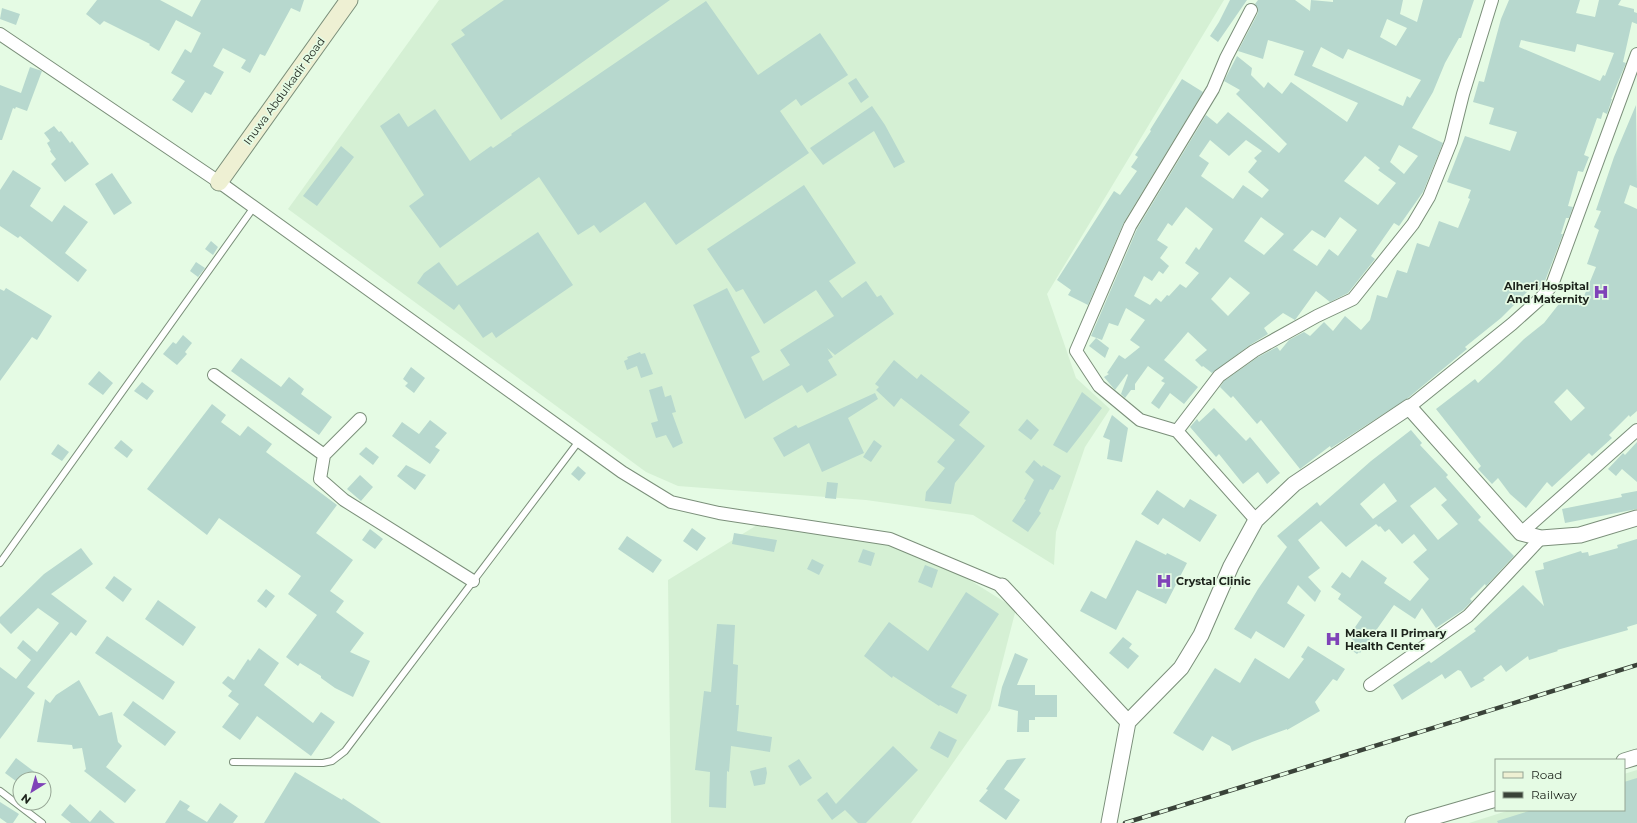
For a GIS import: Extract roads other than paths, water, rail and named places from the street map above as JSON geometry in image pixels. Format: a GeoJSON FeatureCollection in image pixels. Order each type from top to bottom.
{"type":"FeatureCollection","features":[{"type":"Feature","properties":{"kind":"main road","name":"Inuwa Abdulkadir Road"},"geometry":{"type":"LineString","coordinates":[[219,182],[349,0]]}},
{"type":"Feature","properties":{"kind":"street"},"geometry":{"type":"LineString","coordinates":[[1177,431],[1219,376],[1254,351],[1317,316],[1353,299],[1413,224],[1429,196],[1451,142],[1462,94],[1492,0]]}},
{"type":"Feature","properties":{"kind":"street"},"geometry":{"type":"LineString","coordinates":[[1251,10],[1226,58],[1213,90],[1130,226],[1076,351],[1099,386],[1140,420],[1177,431],[1256,520]]}},
{"type":"Feature","properties":{"kind":"street"},"geometry":{"type":"LineString","coordinates":[[0,34],[219,182],[622,472],[671,502],[718,513],[890,539],[1002,586],[1128,722]]}},
{"type":"Feature","properties":{"kind":"street"},"geometry":{"type":"LineString","coordinates":[[1109,823],[1128,722],[1181,668],[1201,635],[1231,566],[1256,520],[1294,484],[1409,407],[1518,319],[1541,298],[1552,285],[1637,54]]}},
{"type":"Feature","properties":{"kind":"street"},"geometry":{"type":"LineString","coordinates":[[214,375],[324,455]]}},
{"type":"Feature","properties":{"kind":"street"},"geometry":{"type":"LineString","coordinates":[[1409,407],[1521,533],[1541,538],[1580,535],[1637,518]]}},
{"type":"Feature","properties":{"kind":"street"},"geometry":{"type":"LineString","coordinates":[[360,418],[324,455],[320,479],[344,500],[473,582]]}},
{"type":"Feature","properties":{"kind":"street"},"geometry":{"type":"LineString","coordinates":[[1521,533],[1637,430]]}},
{"type":"Feature","properties":{"kind":"street"},"geometry":{"type":"LineString","coordinates":[[1370,686],[1468,616],[1541,538]]}},
{"type":"Feature","properties":{"kind":"street"},"geometry":{"type":"LineString","coordinates":[[1625,761],[1637,757]]}},
{"type":"Feature","properties":{"kind":"street"},"geometry":{"type":"LineString","coordinates":[[1413,823],[1495,799]]}},
{"type":"Feature","properties":{"kind":"lane"},"geometry":{"type":"LineString","coordinates":[[0,563],[254,207]]}},
{"type":"Feature","properties":{"kind":"lane"},"geometry":{"type":"LineString","coordinates":[[233,762],[307,764],[332,761],[345,751],[579,441]]}},
{"type":"Feature","properties":{"kind":"lane"},"geometry":{"type":"LineString","coordinates":[[0,791],[42,823]]}},
{"type":"Feature","properties":{"kind":"railway"},"geometry":{"type":"LineString","coordinates":[[1125,823],[1637,665]]}},
{"type":"Feature","properties":{"kind":"place","name":"Alheri Hospital And Maternity"},"geometry":{"type":"Point","coordinates":[1601,292]}},
{"type":"Feature","properties":{"kind":"place","name":"Crystal Clinic"},"geometry":{"type":"Point","coordinates":[1164,581]}},
{"type":"Feature","properties":{"kind":"place","name":"Makera II Primary Health Center"},"geometry":{"type":"Point","coordinates":[1333,639]}}]}
